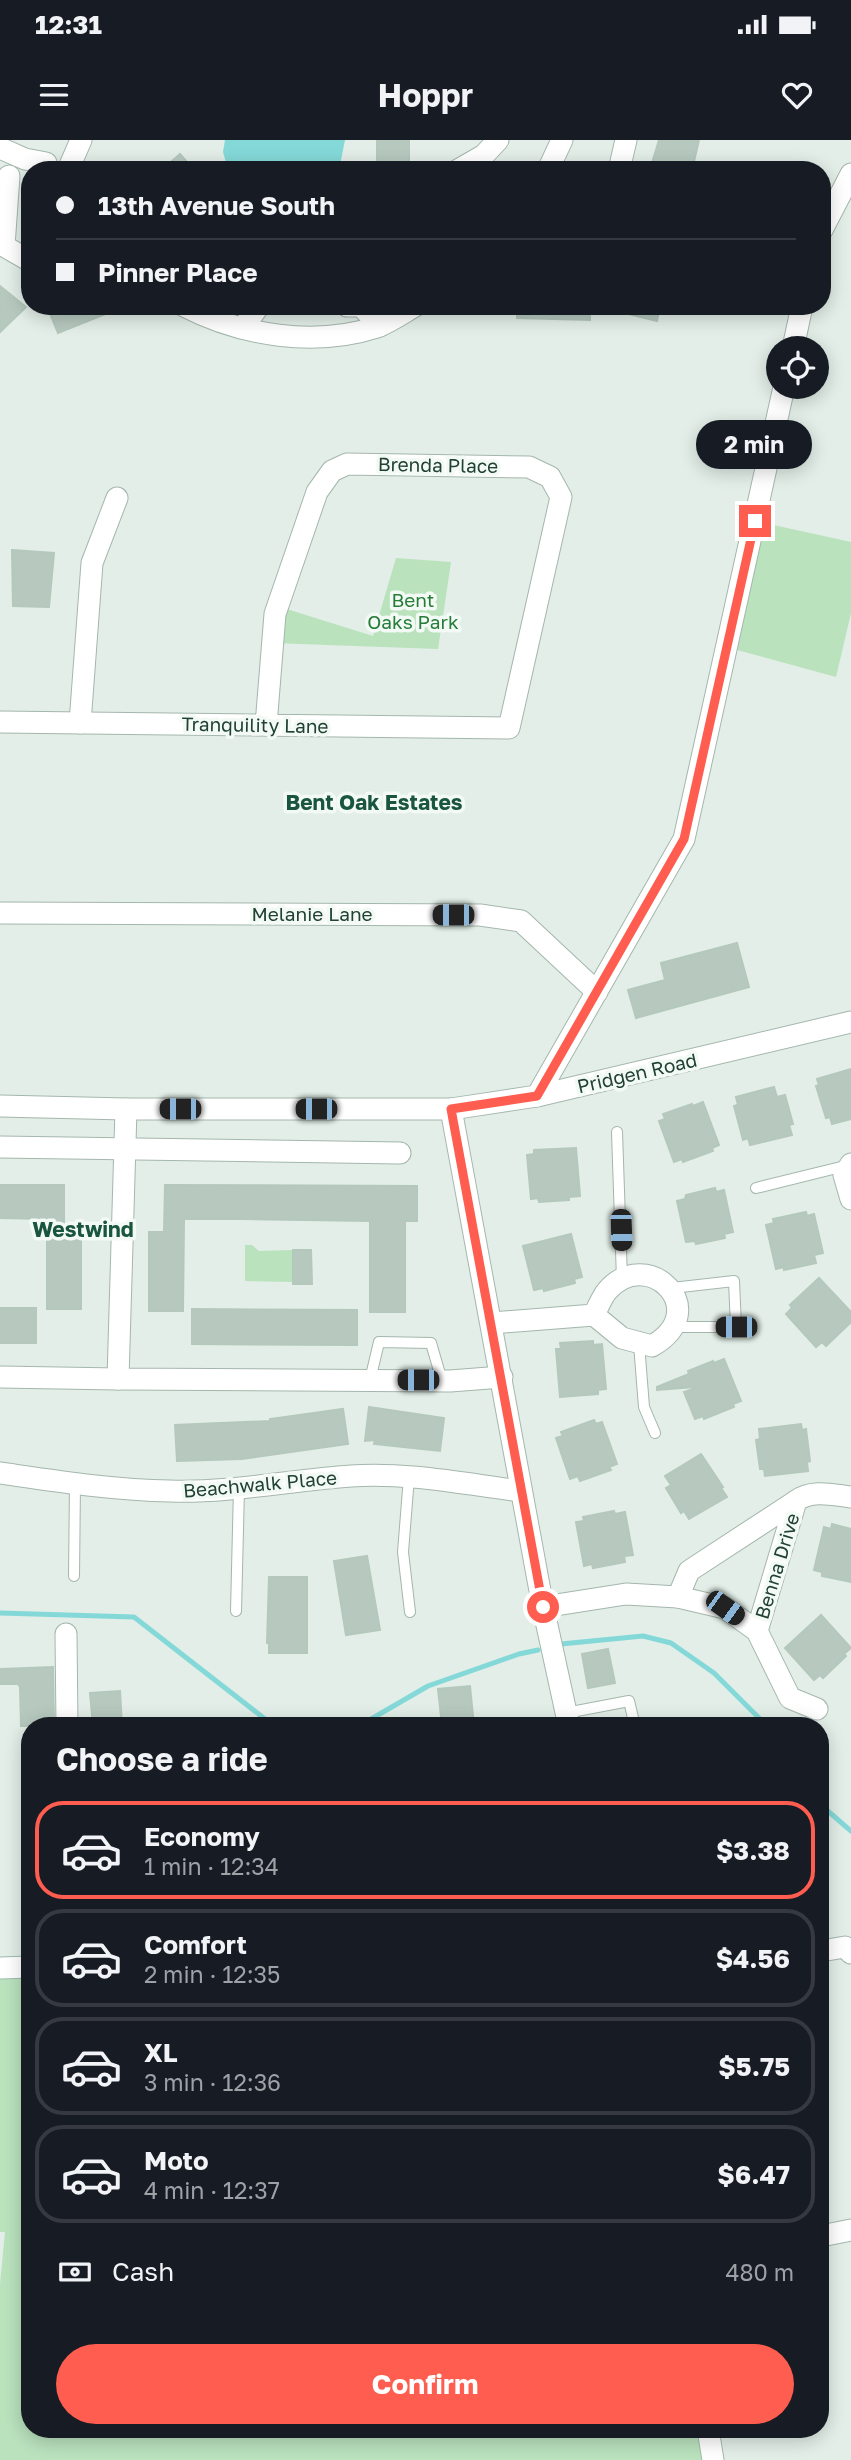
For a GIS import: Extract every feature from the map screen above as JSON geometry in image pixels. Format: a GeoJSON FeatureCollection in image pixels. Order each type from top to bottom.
{"type":"FeatureCollection","features":[{"type":"Feature","properties":{"kind":"street"},"geometry":{"type":"LineString","coordinates":[[19,140],[46,161]]}},
{"type":"Feature","properties":{"kind":"street"},"geometry":{"type":"LineString","coordinates":[[72,161],[81,140]]}},
{"type":"Feature","properties":{"kind":"street"},"geometry":{"type":"LineString","coordinates":[[474,161],[484,155],[498,140]]}},
{"type":"Feature","properties":{"kind":"street"},"geometry":{"type":"LineString","coordinates":[[552,161],[562,140]]}},
{"type":"Feature","properties":{"kind":"street"},"geometry":{"type":"LineString","coordinates":[[621,161],[626,140]]}},
{"type":"Feature","properties":{"kind":"street"},"geometry":{"type":"LineString","coordinates":[[0,148],[32,161]]}},
{"type":"Feature","properties":{"kind":"street"},"geometry":{"type":"LineString","coordinates":[[831,213],[851,174]]}},
{"type":"Feature","properties":{"kind":"street"},"geometry":{"type":"LineString","coordinates":[[9,176],[4,246],[21,256]]}},
{"type":"Feature","properties":{"kind":"street"},"geometry":{"type":"LineString","coordinates":[[204,315],[226,324],[286,336],[332,337],[380,326],[399,315]]}},
{"type":"Feature","properties":{"kind":"street"},"geometry":{"type":"LineString","coordinates":[[243,327],[252,315]]}},
{"type":"Feature","properties":{"kind":"street"},"geometry":{"type":"LineString","coordinates":[[370,315],[380,326]]}},
{"type":"Feature","properties":{"kind":"street"},"geometry":{"type":"LineString","coordinates":[[796,336],[800,315]]}},
{"type":"Feature","properties":{"kind":"street"},"geometry":{"type":"LineString","coordinates":[[537,1096],[684,839],[782,399]]}},
{"type":"Feature","properties":{"kind":"street","name":"Brenda Place"},"geometry":{"type":"LineString","coordinates":[[266,725],[275,614],[317,492],[332,471],[347,464],[529,467],[556,471],[561,497],[509,727]]}},
{"type":"Feature","properties":{"kind":"street"},"geometry":{"type":"LineString","coordinates":[[80,723],[92,563],[117,498]]}},
{"type":"Feature","properties":{"kind":"street","name":"Tranquility Lane"},"geometry":{"type":"LineString","coordinates":[[0,722],[509,727]]}},
{"type":"Feature","properties":{"kind":"street","name":"Melanie Lane"},"geometry":{"type":"LineString","coordinates":[[0,913],[480,915],[521,921],[597,992]]}},
{"type":"Feature","properties":{"kind":"street","name":"Pridgen Road"},"geometry":{"type":"LineString","coordinates":[[0,1106],[126,1109],[451,1109],[537,1096],[851,1023]]}},
{"type":"Feature","properties":{"kind":"street"},"geometry":{"type":"LineString","coordinates":[[118,1379],[126,1109]]}},
{"type":"Feature","properties":{"kind":"street"},"geometry":{"type":"LineString","coordinates":[[451,1109],[543,1607],[568,1717]]}},
{"type":"Feature","properties":{"kind":"street"},"geometry":{"type":"LineString","coordinates":[[0,1147],[400,1153]]}},
{"type":"Feature","properties":{"kind":"street"},"geometry":{"type":"LineString","coordinates":[[850,1164],[844,1175],[851,1199]]}},
{"type":"Feature","properties":{"kind":"street"},"geometry":{"type":"LineString","coordinates":[[492,1323],[594,1315],[622,1338],[652,1346],[671,1333],[677,1319],[678,1304],[672,1288],[655,1277],[642,1274],[622,1279],[607,1291],[594,1315]]}},
{"type":"Feature","properties":{"kind":"street"},"geometry":{"type":"LineString","coordinates":[[0,1377],[442,1381],[502,1377]]}},
{"type":"Feature","properties":{"kind":"street","name":"Beachwalk Place"},"geometry":{"type":"LineString","coordinates":[[0,1473],[168,1491],[239,1488],[353,1476],[408,1476],[521,1490]]}},
{"type":"Feature","properties":{"kind":"street","name":"Benna Drive"},"geometry":{"type":"LineString","coordinates":[[678,1597],[689,1571],[800,1498],[816,1493],[851,1497]]}},
{"type":"Feature","properties":{"kind":"street","name":"Benna Drive"},"geometry":{"type":"LineString","coordinates":[[757,1631],[796,1501]]}},
{"type":"Feature","properties":{"kind":"street","name":"Benna Drive"},"geometry":{"type":"LineString","coordinates":[[543,1607],[626,1594],[678,1597],[725,1608],[757,1631],[790,1698],[817,1709]]}},
{"type":"Feature","properties":{"kind":"street"},"geometry":{"type":"LineString","coordinates":[[66,1634],[67,1717]]}},
{"type":"Feature","properties":{"kind":"street"},"geometry":{"type":"LineString","coordinates":[[829,1950],[845,1947],[851,1953]]}},
{"type":"Feature","properties":{"kind":"street"},"geometry":{"type":"LineString","coordinates":[[0,1968],[21,1967]]}},
{"type":"Feature","properties":{"kind":"street"},"geometry":{"type":"LineString","coordinates":[[829,2234],[851,2230]]}},
{"type":"Feature","properties":{"kind":"street"},"geometry":{"type":"LineString","coordinates":[[709,2438],[713,2460]]}},
{"type":"Feature","properties":{"kind":"lane"},"geometry":{"type":"LineString","coordinates":[[617,1132],[622,1279]]}},
{"type":"Feature","properties":{"kind":"lane"},"geometry":{"type":"LineString","coordinates":[[756,1188],[850,1164]]}},
{"type":"Feature","properties":{"kind":"lane"},"geometry":{"type":"LineString","coordinates":[[672,1288],[734,1282],[736,1327],[673,1327]]}},
{"type":"Feature","properties":{"kind":"lane"},"geometry":{"type":"LineString","coordinates":[[370,1380],[379,1342],[418,1342],[431,1343],[442,1381]]}},
{"type":"Feature","properties":{"kind":"lane"},"geometry":{"type":"LineString","coordinates":[[639,1344],[644,1407],[656,1433]]}},
{"type":"Feature","properties":{"kind":"lane"},"geometry":{"type":"LineString","coordinates":[[408,1476],[403,1552],[411,1612]]}},
{"type":"Feature","properties":{"kind":"lane"},"geometry":{"type":"LineString","coordinates":[[74,1576],[75,1483]]}},
{"type":"Feature","properties":{"kind":"lane"},"geometry":{"type":"LineString","coordinates":[[236,1611],[239,1488]]}},
{"type":"Feature","properties":{"kind":"lane"},"geometry":{"type":"LineString","coordinates":[[575,1717],[629,1702],[633,1717]]}},
{"type":"Feature","properties":{"kind":"green space"},"geometry":{"type":"Polygon","coordinates":[[[755,521],[851,542],[851,613],[836,677],[726,647],[755,521]]]}},
{"type":"Feature","properties":{"kind":"green space","name":"Bent Oaks Park"},"geometry":{"type":"Polygon","coordinates":[[[396,558],[451,562],[438,649],[273,643],[277,606],[373,636],[396,558]]]}},
{"type":"Feature","properties":{"kind":"green space"},"geometry":{"type":"Polygon","coordinates":[[[245,1245],[252,1245],[259,1251],[293,1250],[293,1282],[245,1281],[245,1245]]]}},
{"type":"Feature","properties":{"kind":"green space"},"geometry":{"type":"Polygon","coordinates":[[[21,1966],[21,2438],[708,2438],[712,2460],[0,2460],[0,2284],[5,2232],[0,2232],[0,1967],[21,1966]]]}},
{"type":"Feature","properties":{"kind":"water"},"geometry":{"type":"Polygon","coordinates":[[[225,140],[345,140],[341,161],[226,161],[223,152],[225,140]]]}},
{"type":"Feature","properties":{"kind":"building"},"geometry":{"type":"Polygon","coordinates":[[[377,140],[409,140],[409,161],[377,161],[377,140]]]}},
{"type":"Feature","properties":{"kind":"building"},"geometry":{"type":"Polygon","coordinates":[[[659,140],[699,140],[694,161],[653,161],[659,140]]]}},
{"type":"Feature","properties":{"kind":"building"},"geometry":{"type":"Polygon","coordinates":[[[180,154],[186,161],[172,161],[180,154]]]}},
{"type":"Feature","properties":{"kind":"building"},"geometry":{"type":"Polygon","coordinates":[[[0,286],[21,303],[21,312],[0,332],[0,286]]]}},
{"type":"Feature","properties":{"kind":"building"},"geometry":{"type":"Polygon","coordinates":[[[51,315],[103,315],[58,333],[51,315]]]}},
{"type":"Feature","properties":{"kind":"building"},"geometry":{"type":"Polygon","coordinates":[[[517,315],[590,315],[590,320],[517,318],[517,315]]]}},
{"type":"Feature","properties":{"kind":"building"},"geometry":{"type":"Polygon","coordinates":[[[632,315],[658,315],[657,321],[632,315]]]}},
{"type":"Feature","properties":{"kind":"building"},"geometry":{"type":"Polygon","coordinates":[[[12,550],[54,553],[49,607],[13,606],[12,550]]]}},
{"type":"Feature","properties":{"kind":"building"},"geometry":{"type":"Polygon","coordinates":[[[737,943],[749,987],[636,1018],[628,990],[665,980],[661,963],[737,943]]]}},
{"type":"Feature","properties":{"kind":"building"},"geometry":{"type":"Polygon","coordinates":[[[851,1069],[851,1119],[832,1124],[830,1117],[826,1118],[816,1086],[819,1085],[817,1079],[851,1069]]]}},
{"type":"Feature","properties":{"kind":"building"},"geometry":{"type":"Polygon","coordinates":[[[774,1087],[777,1097],[785,1095],[793,1124],[789,1125],[792,1135],[750,1145],[748,1138],[743,1140],[734,1106],[738,1105],[736,1097],[774,1087]]]}},
{"type":"Feature","properties":{"kind":"building"},"geometry":{"type":"Polygon","coordinates":[[[703,1102],[719,1145],[712,1148],[713,1151],[683,1162],[682,1159],[674,1162],[659,1121],[665,1119],[663,1114],[703,1102]]]}},
{"type":"Feature","properties":{"kind":"building"},"geometry":{"type":"Polygon","coordinates":[[[576,1148],[580,1196],[569,1197],[569,1200],[539,1202],[538,1198],[531,1199],[527,1155],[534,1154],[534,1150],[576,1148]]]}},
{"type":"Feature","properties":{"kind":"building"},"geometry":{"type":"Polygon","coordinates":[[[0,1185],[64,1185],[64,1233],[81,1233],[81,1309],[47,1309],[47,1219],[0,1218],[0,1185]]]}},
{"type":"Feature","properties":{"kind":"building"},"geometry":{"type":"Polygon","coordinates":[[[165,1185],[417,1186],[417,1221],[405,1221],[405,1312],[370,1312],[370,1221],[242,1219],[184,1219],[183,1311],[149,1311],[149,1232],[164,1232],[165,1185]]]}},
{"type":"Feature","properties":{"kind":"building"},"geometry":{"type":"Polygon","coordinates":[[[715,1188],[716,1192],[724,1190],[733,1232],[724,1234],[725,1238],[696,1244],[695,1241],[686,1242],[677,1201],[685,1199],[686,1195],[715,1188]]]}},
{"type":"Feature","properties":{"kind":"building"},"geometry":{"type":"Polygon","coordinates":[[[806,1212],[807,1216],[814,1214],[823,1253],[814,1255],[816,1263],[784,1270],[784,1267],[776,1269],[766,1225],[774,1223],[773,1219],[806,1212]]]}},
{"type":"Feature","properties":{"kind":"building"},"geometry":{"type":"Polygon","coordinates":[[[571,1234],[582,1277],[574,1279],[575,1283],[544,1291],[543,1288],[534,1290],[523,1246],[571,1234]]]}},
{"type":"Feature","properties":{"kind":"building"},"geometry":{"type":"Polygon","coordinates":[[[293,1250],[311,1250],[312,1284],[293,1284],[293,1250]]]}},
{"type":"Feature","properties":{"kind":"building"},"geometry":{"type":"Polygon","coordinates":[[[819,1278],[851,1312],[851,1322],[826,1346],[822,1342],[816,1347],[786,1314],[792,1308],[790,1305],[819,1278]]]}},
{"type":"Feature","properties":{"kind":"building"},"geometry":{"type":"Polygon","coordinates":[[[0,1308],[36,1308],[36,1343],[0,1343],[0,1308]]]}},
{"type":"Feature","properties":{"kind":"building"},"geometry":{"type":"Polygon","coordinates":[[[192,1309],[357,1310],[357,1345],[192,1344],[192,1309]]]}},
{"type":"Feature","properties":{"kind":"building"},"geometry":{"type":"Polygon","coordinates":[[[593,1341],[593,1345],[602,1344],[606,1389],[598,1390],[598,1394],[560,1397],[556,1349],[561,1349],[560,1343],[593,1341]]]}},
{"type":"Feature","properties":{"kind":"building"},"geometry":{"type":"Polygon","coordinates":[[[724,1359],[741,1401],[733,1404],[734,1407],[704,1419],[703,1416],[695,1419],[684,1392],[695,1387],[657,1390],[657,1387],[689,1374],[688,1371],[724,1359]]]}},
{"type":"Feature","properties":{"kind":"building"},"geometry":{"type":"Polygon","coordinates":[[[369,1407],[444,1418],[440,1451],[374,1444],[375,1440],[365,1441],[369,1407]]]}},
{"type":"Feature","properties":{"kind":"building"},"geometry":{"type":"Polygon","coordinates":[[[343,1409],[348,1444],[242,1459],[177,1461],[175,1425],[270,1421],[343,1409]]]}},
{"type":"Feature","properties":{"kind":"building"},"geometry":{"type":"Polygon","coordinates":[[[594,1420],[596,1424],[602,1422],[617,1464],[609,1467],[611,1470],[580,1481],[578,1476],[570,1479],[556,1438],[563,1436],[561,1432],[594,1420]]]}},
{"type":"Feature","properties":{"kind":"building"},"geometry":{"type":"Polygon","coordinates":[[[801,1424],[802,1430],[806,1429],[810,1461],[807,1462],[808,1471],[765,1476],[764,1469],[760,1469],[756,1440],[760,1439],[759,1429],[801,1424]]]}},
{"type":"Feature","properties":{"kind":"building"},"geometry":{"type":"Polygon","coordinates":[[[701,1454],[727,1497],[689,1519],[684,1511],[681,1513],[666,1488],[671,1485],[665,1476],[701,1454]]]}},
{"type":"Feature","properties":{"kind":"building"},"geometry":{"type":"Polygon","coordinates":[[[614,1511],[615,1514],[625,1512],[633,1555],[624,1556],[625,1562],[593,1568],[592,1564],[584,1566],[576,1522],[584,1521],[583,1517],[614,1511]]]}},
{"type":"Feature","properties":{"kind":"building"},"geometry":{"type":"Polygon","coordinates":[[[832,1524],[851,1529],[851,1582],[822,1576],[822,1572],[814,1570],[824,1527],[831,1529],[832,1524]]]}},
{"type":"Feature","properties":{"kind":"building"},"geometry":{"type":"Polygon","coordinates":[[[367,1556],[380,1630],[346,1635],[334,1561],[367,1556]]]}},
{"type":"Feature","properties":{"kind":"building"},"geometry":{"type":"Polygon","coordinates":[[[269,1577],[307,1577],[307,1653],[269,1653],[269,1577]]]}},
{"type":"Feature","properties":{"kind":"building"},"geometry":{"type":"Polygon","coordinates":[[[821,1615],[851,1648],[823,1678],[820,1675],[814,1680],[785,1648],[821,1615]]]}},
{"type":"Feature","properties":{"kind":"building"},"geometry":{"type":"Polygon","coordinates":[[[608,1649],[615,1683],[588,1688],[582,1654],[608,1649]]]}},
{"type":"Feature","properties":{"kind":"building"},"geometry":{"type":"Polygon","coordinates":[[[53,1667],[54,1717],[21,1717],[21,1726],[20,1687],[18,1684],[0,1684],[0,1669],[53,1667]]]}},
{"type":"Feature","properties":{"kind":"building"},"geometry":{"type":"Polygon","coordinates":[[[470,1686],[473,1717],[441,1717],[438,1689],[470,1686]]]}},
{"type":"Feature","properties":{"kind":"building"},"geometry":{"type":"Polygon","coordinates":[[[120,1691],[121,1717],[92,1717],[90,1693],[120,1691]]]}},
{"type":"Feature","properties":{"kind":"waterway"},"geometry":{"type":"LineString","coordinates":[[0,1613],[134,1617],[262,1717]]}},
{"type":"Feature","properties":{"kind":"waterway"},"geometry":{"type":"LineString","coordinates":[[561,1644],[643,1636],[671,1643],[714,1673],[758,1717]]}},
{"type":"Feature","properties":{"kind":"waterway"},"geometry":{"type":"LineString","coordinates":[[375,1717],[428,1686],[519,1654],[538,1650]]}},
{"type":"Feature","properties":{"kind":"waterway"},"geometry":{"type":"LineString","coordinates":[[829,1812],[851,1831]]}},
{"type":"Feature","properties":{"kind":"district","name":"Bent Oak Estates"},"geometry":{"type":"Point","coordinates":[374,803]}},
{"type":"Feature","properties":{"kind":"district","name":"Westwind"},"geometry":{"type":"Point","coordinates":[83,1230]}},
{"type":"Feature","properties":{"kind":"route"},"geometry":{"type":"LineString","coordinates":[[543,1607],[451,1109],[537,1096],[684,839],[755,521]]}}]}
